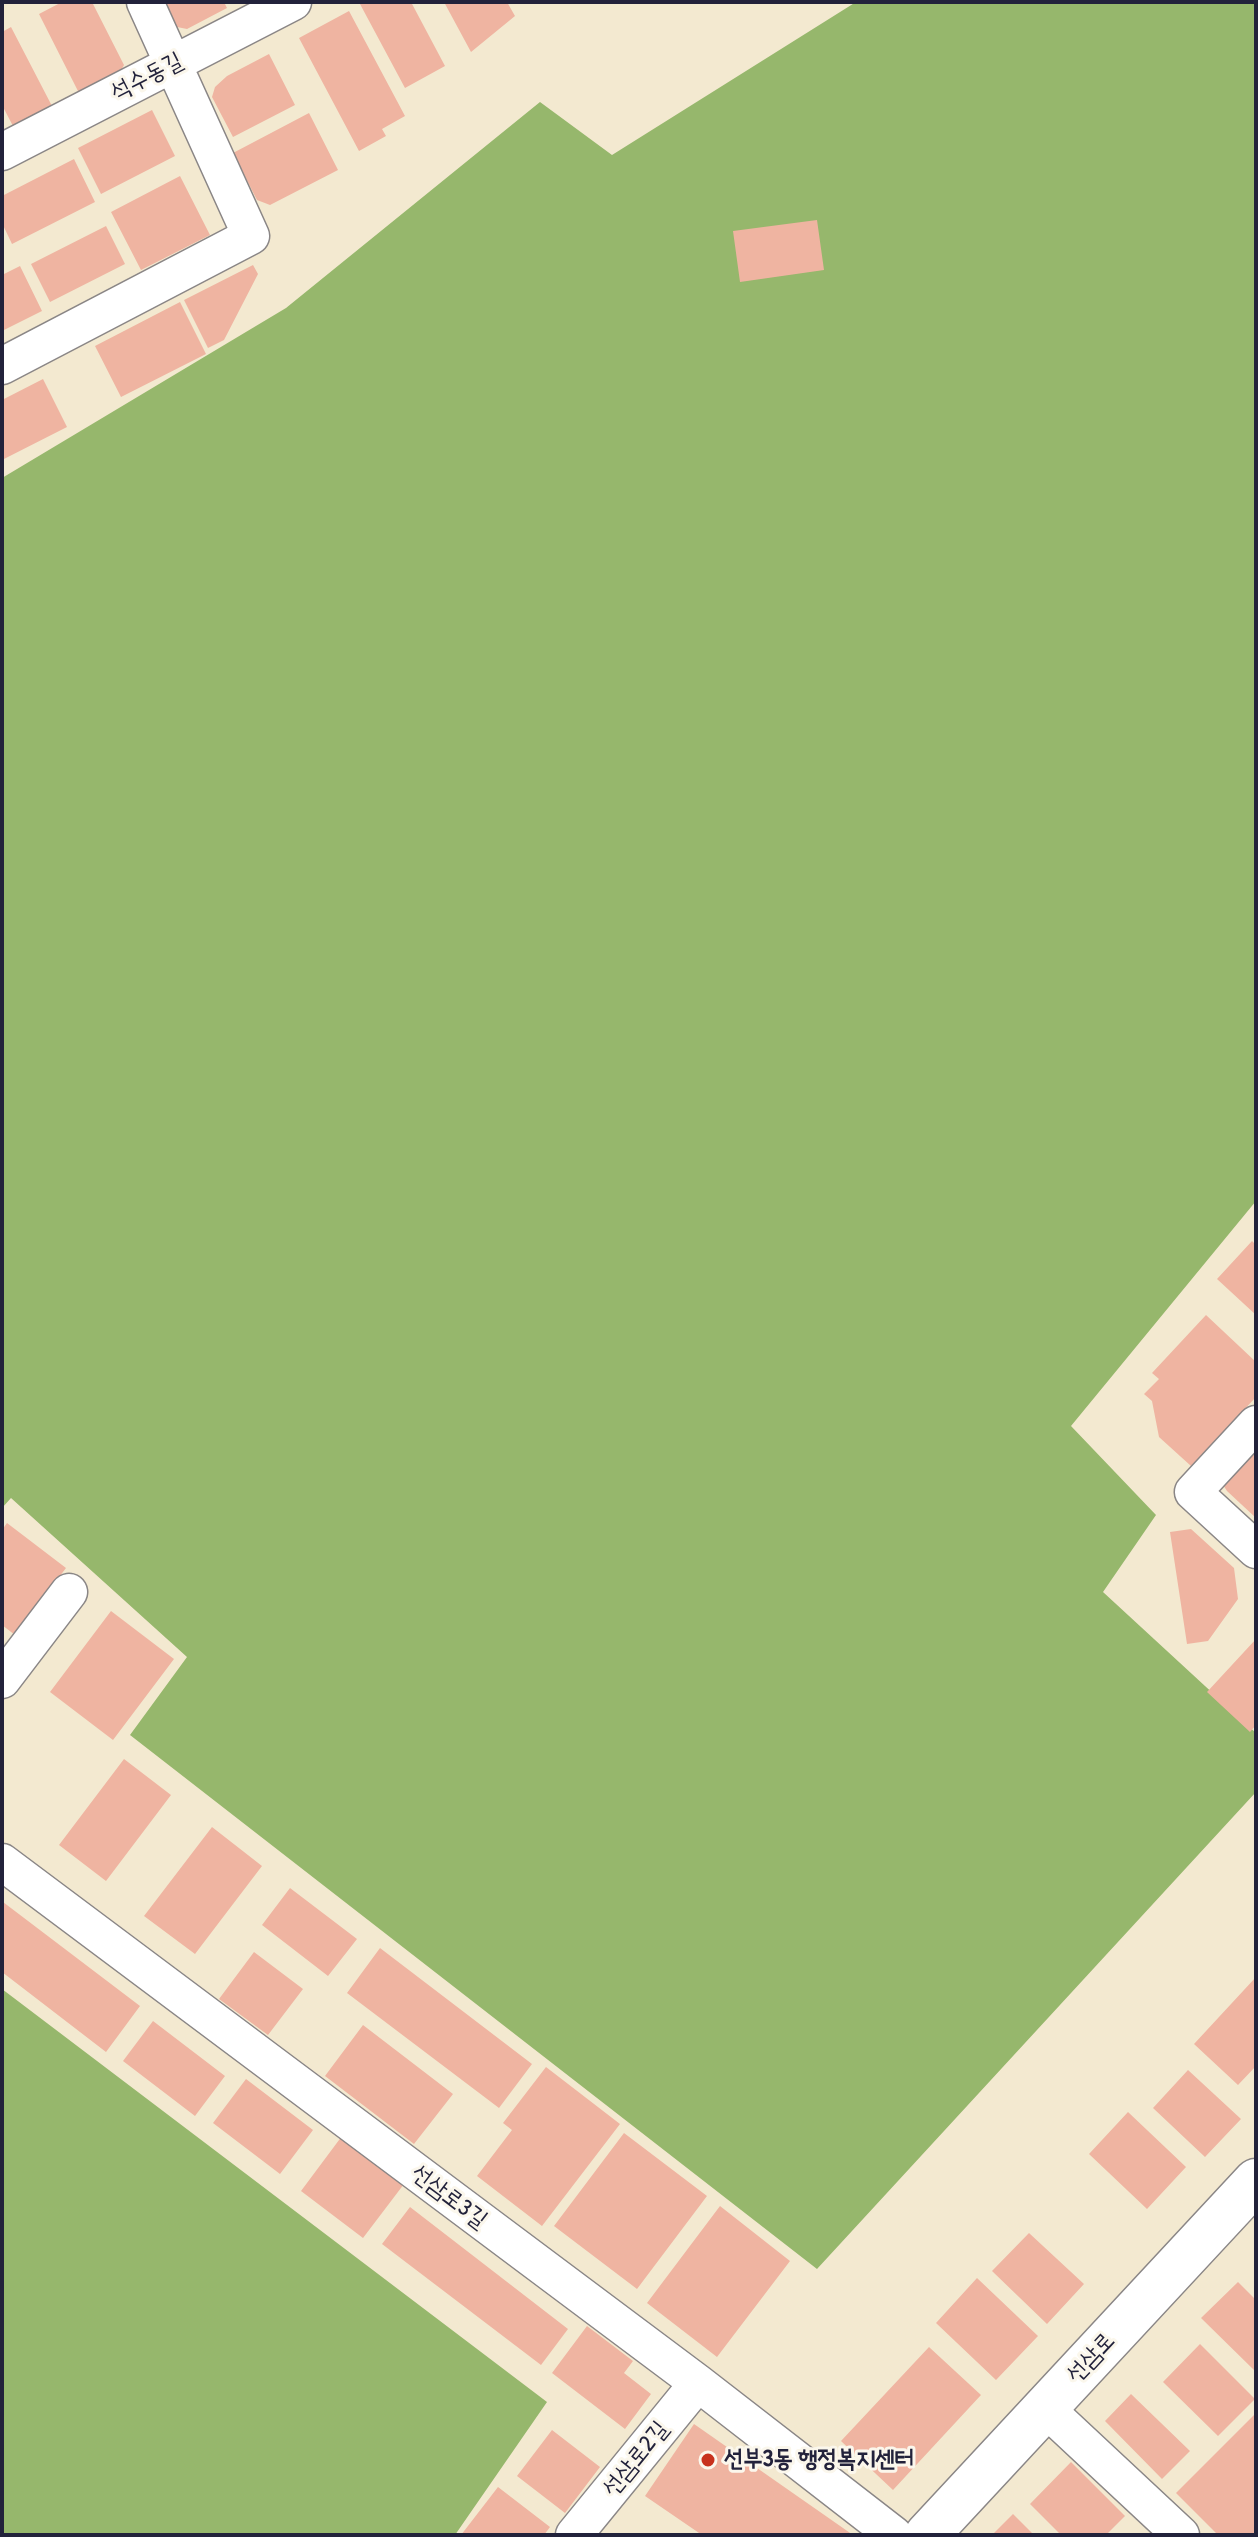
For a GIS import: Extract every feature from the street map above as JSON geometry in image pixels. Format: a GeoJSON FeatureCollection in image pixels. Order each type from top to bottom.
{"type":"FeatureCollection","features":[{"type":"Feature","properties":{"kind":"street"},"geometry":{"type":"LineString","coordinates":[[2,366],[251,236],[145,2]]}},
{"type":"Feature","properties":{"kind":"street","name":"석수동길"},"geometry":{"type":"LineString","coordinates":[[2,152],[293,2]]}},
{"type":"Feature","properties":{"kind":"street"},"geometry":{"type":"LineString","coordinates":[[1256,1424],[1193,1492],[1256,1550]]}},
{"type":"Feature","properties":{"kind":"street"},"geometry":{"type":"LineString","coordinates":[[2,1680],[69,1592]]}},
{"type":"Feature","properties":{"kind":"street","name":"선삼로3길"},"geometry":{"type":"LineString","coordinates":[[2,1862],[698,2383],[894,2535]]}},
{"type":"Feature","properties":{"kind":"street","name":"선삼로"},"geometry":{"type":"LineString","coordinates":[[927,2535],[1256,2181]]}},
{"type":"Feature","properties":{"kind":"street","name":"선삼로2길"},"geometry":{"type":"LineString","coordinates":[[574,2535],[698,2383]]}},
{"type":"Feature","properties":{"kind":"street"},"geometry":{"type":"LineString","coordinates":[[1045,2408],[1181,2535]]}},
{"type":"Feature","properties":{"kind":"green space"},"geometry":{"type":"Polygon","coordinates":[[[856,2],[1256,2],[1256,1201],[1071,1426],[1156,1515],[1103,1592],[1256,1733],[1256,1792],[817,2269],[130,1735],[187,1657],[11,1498],[2,1508],[2,478],[286,308],[540,102],[612,155],[856,2]]]}},
{"type":"Feature","properties":{"kind":"green space"},"geometry":{"type":"Polygon","coordinates":[[[2,1989],[547,2402],[455,2535],[2,2535],[2,1989]]]}},
{"type":"Feature","properties":{"kind":"building"},"geometry":{"type":"Polygon","coordinates":[[[62,2],[92,2],[124,65],[118,76],[80,95],[39,14],[62,2]]]}},
{"type":"Feature","properties":{"kind":"building"},"geometry":{"type":"Polygon","coordinates":[[[160,2],[224,2],[227,8],[187,29],[177,27],[168,18],[160,2]]]}},
{"type":"Feature","properties":{"kind":"building"},"geometry":{"type":"Polygon","coordinates":[[[411,2],[445,66],[405,88],[360,4],[411,2]]]}},
{"type":"Feature","properties":{"kind":"building"},"geometry":{"type":"Polygon","coordinates":[[[444,2],[507,2],[515,16],[471,52],[444,2]]]}},
{"type":"Feature","properties":{"kind":"building"},"geometry":{"type":"Polygon","coordinates":[[[349,11],[405,116],[382,129],[386,136],[359,151],[299,38],[349,11]]]}},
{"type":"Feature","properties":{"kind":"building"},"geometry":{"type":"Polygon","coordinates":[[[11,27],[53,108],[14,128],[2,105],[2,32],[11,27]]]}},
{"type":"Feature","properties":{"kind":"building"},"geometry":{"type":"Polygon","coordinates":[[[269,54],[295,105],[233,137],[212,97],[215,87],[227,76],[269,54]]]}},
{"type":"Feature","properties":{"kind":"building"},"geometry":{"type":"Polygon","coordinates":[[[152,110],[175,156],[101,194],[78,148],[152,110]]]}},
{"type":"Feature","properties":{"kind":"building"},"geometry":{"type":"Polygon","coordinates":[[[309,113],[338,170],[270,205],[257,200],[233,153],[309,113]]]}},
{"type":"Feature","properties":{"kind":"building"},"geometry":{"type":"Polygon","coordinates":[[[74,159],[95,202],[12,244],[2,223],[2,196],[74,159]]]}},
{"type":"Feature","properties":{"kind":"building"},"geometry":{"type":"Polygon","coordinates":[[[180,176],[210,235],[141,270],[111,212],[180,176]]]}},
{"type":"Feature","properties":{"kind":"building"},"geometry":{"type":"Polygon","coordinates":[[[817,220],[824,270],[740,282],[733,231],[817,220]]]}},
{"type":"Feature","properties":{"kind":"building"},"geometry":{"type":"Polygon","coordinates":[[[106,226],[125,264],[50,302],[31,264],[106,226]]]}},
{"type":"Feature","properties":{"kind":"building"},"geometry":{"type":"Polygon","coordinates":[[[253,265],[258,274],[224,340],[208,348],[184,300],[253,265]]]}},
{"type":"Feature","properties":{"kind":"building"},"geometry":{"type":"Polygon","coordinates":[[[20,266],[42,311],[2,331],[2,275],[20,266]]]}},
{"type":"Feature","properties":{"kind":"building"},"geometry":{"type":"Polygon","coordinates":[[[180,302],[206,354],[121,397],[95,346],[180,302]]]}},
{"type":"Feature","properties":{"kind":"building"},"geometry":{"type":"Polygon","coordinates":[[[43,379],[67,427],[2,460],[2,400],[43,379]]]}},
{"type":"Feature","properties":{"kind":"building"},"geometry":{"type":"Polygon","coordinates":[[[1252,1241],[1256,1245],[1256,1315],[1217,1279],[1252,1241]]]}},
{"type":"Feature","properties":{"kind":"building"},"geometry":{"type":"Polygon","coordinates":[[[1206,1315],[1256,1362],[1256,1397],[1191,1466],[1159,1437],[1152,1401],[1144,1394],[1159,1379],[1152,1373],[1206,1315]]]}},
{"type":"Feature","properties":{"kind":"building"},"geometry":{"type":"Polygon","coordinates":[[[1256,1437],[1256,1518],[1227,1491],[1218,1477],[1256,1437]]]}},
{"type":"Feature","properties":{"kind":"building"},"geometry":{"type":"Polygon","coordinates":[[[7,1523],[66,1568],[15,1635],[2,1625],[2,1530],[7,1523]]]}},
{"type":"Feature","properties":{"kind":"building"},"geometry":{"type":"Polygon","coordinates":[[[1191,1529],[1234,1568],[1238,1599],[1208,1641],[1187,1644],[1170,1532],[1191,1529]]]}},
{"type":"Feature","properties":{"kind":"building"},"geometry":{"type":"Polygon","coordinates":[[[111,1611],[174,1659],[113,1740],[50,1692],[111,1611]]]}},
{"type":"Feature","properties":{"kind":"building"},"geometry":{"type":"Polygon","coordinates":[[[1256,1639],[1256,1725],[1250,1732],[1207,1692],[1256,1639]]]}},
{"type":"Feature","properties":{"kind":"building"},"geometry":{"type":"Polygon","coordinates":[[[124,1759],[171,1795],[106,1881],[59,1845],[124,1759]]]}},
{"type":"Feature","properties":{"kind":"building"},"geometry":{"type":"Polygon","coordinates":[[[212,1827],[262,1866],[195,1954],[144,1916],[212,1827]]]}},
{"type":"Feature","properties":{"kind":"building"},"geometry":{"type":"Polygon","coordinates":[[[290,1888],[357,1939],[328,1976],[262,1925],[290,1888]]]}},
{"type":"Feature","properties":{"kind":"building"},"geometry":{"type":"Polygon","coordinates":[[[3,1902],[140,2006],[106,2052],[2,1972],[3,1902]]]}},
{"type":"Feature","properties":{"kind":"building"},"geometry":{"type":"Polygon","coordinates":[[[380,1948],[532,2064],[499,2108],[347,1993],[380,1948]]]}},
{"type":"Feature","properties":{"kind":"building"},"geometry":{"type":"Polygon","coordinates":[[[254,1952],[303,1989],[268,2035],[219,1999],[254,1952]]]}},
{"type":"Feature","properties":{"kind":"building"},"geometry":{"type":"Polygon","coordinates":[[[1256,1977],[1256,2066],[1238,2085],[1194,2044],[1256,1977]]]}},
{"type":"Feature","properties":{"kind":"building"},"geometry":{"type":"Polygon","coordinates":[[[153,2021],[225,2076],[195,2116],[123,2061],[153,2021]]]}},
{"type":"Feature","properties":{"kind":"building"},"geometry":{"type":"Polygon","coordinates":[[[363,2025],[453,2094],[414,2144],[325,2076],[363,2025]]]}},
{"type":"Feature","properties":{"kind":"building"},"geometry":{"type":"Polygon","coordinates":[[[546,2067],[620,2124],[542,2226],[477,2176],[512,2130],[503,2123],[546,2067]]]}},
{"type":"Feature","properties":{"kind":"building"},"geometry":{"type":"Polygon","coordinates":[[[1188,2070],[1241,2119],[1205,2157],[1153,2108],[1188,2070]]]}},
{"type":"Feature","properties":{"kind":"building"},"geometry":{"type":"Polygon","coordinates":[[[246,2079],[313,2130],[280,2174],[213,2123],[246,2079]]]}},
{"type":"Feature","properties":{"kind":"building"},"geometry":{"type":"Polygon","coordinates":[[[1128,2112],[1186,2167],[1147,2209],[1089,2154],[1128,2112]]]}},
{"type":"Feature","properties":{"kind":"building"},"geometry":{"type":"Polygon","coordinates":[[[624,2133],[707,2196],[637,2289],[554,2226],[624,2133]]]}},
{"type":"Feature","properties":{"kind":"building"},"geometry":{"type":"Polygon","coordinates":[[[342,2136],[404,2184],[363,2238],[301,2191],[342,2136]]]}},
{"type":"Feature","properties":{"kind":"building"},"geometry":{"type":"Polygon","coordinates":[[[720,2206],[790,2261],[717,2357],[647,2303],[720,2206]]]}},
{"type":"Feature","properties":{"kind":"building"},"geometry":{"type":"Polygon","coordinates":[[[410,2207],[568,2329],[541,2365],[382,2244],[410,2207]]]}},
{"type":"Feature","properties":{"kind":"building"},"geometry":{"type":"Polygon","coordinates":[[[1029,2233],[1084,2284],[1047,2324],[992,2271],[1029,2233]]]}},
{"type":"Feature","properties":{"kind":"building"},"geometry":{"type":"Polygon","coordinates":[[[977,2278],[1038,2336],[996,2380],[936,2323],[977,2278]]]}},
{"type":"Feature","properties":{"kind":"building"},"geometry":{"type":"Polygon","coordinates":[[[1238,2282],[1256,2300],[1256,2372],[1201,2318],[1238,2282]]]}},
{"type":"Feature","properties":{"kind":"building"},"geometry":{"type":"Polygon","coordinates":[[[587,2326],[633,2361],[624,2373],[651,2394],[625,2429],[552,2373],[587,2326]]]}},
{"type":"Feature","properties":{"kind":"building"},"geometry":{"type":"Polygon","coordinates":[[[1200,2344],[1255,2399],[1218,2436],[1163,2382],[1200,2344]]]}},
{"type":"Feature","properties":{"kind":"building"},"geometry":{"type":"Polygon","coordinates":[[[929,2347],[981,2395],[893,2490],[841,2441],[929,2347]]]}},
{"type":"Feature","properties":{"kind":"building"},"geometry":{"type":"Polygon","coordinates":[[[1131,2394],[1190,2451],[1162,2479],[1105,2421],[1131,2394]]]}},
{"type":"Feature","properties":{"kind":"building"},"geometry":{"type":"Polygon","coordinates":[[[1256,2413],[1256,2532],[1253,2535],[1218,2535],[1176,2493],[1256,2413]]]}},
{"type":"Feature","properties":{"kind":"building","name":"선부3동 행정복지센터"},"geometry":{"type":"Polygon","coordinates":[[[694,2424],[853,2535],[702,2535],[645,2496],[694,2424]]]}},
{"type":"Feature","properties":{"kind":"building"},"geometry":{"type":"Polygon","coordinates":[[[552,2430],[600,2467],[565,2513],[517,2476],[552,2430]]]}},
{"type":"Feature","properties":{"kind":"building"},"geometry":{"type":"Polygon","coordinates":[[[1071,2462],[1125,2516],[1106,2535],[1061,2535],[1030,2504],[1071,2462]]]}},
{"type":"Feature","properties":{"kind":"building"},"geometry":{"type":"Polygon","coordinates":[[[498,2487],[550,2527],[544,2535],[461,2535],[498,2487]]]}},
{"type":"Feature","properties":{"kind":"building"},"geometry":{"type":"Polygon","coordinates":[[[1013,2514],[1034,2535],[992,2535],[1013,2514]]]}},
{"type":"Feature","properties":{"kind":"place","name":"선부3동 행정복지센터"},"geometry":{"type":"Point","coordinates":[708,2460]}}]}
